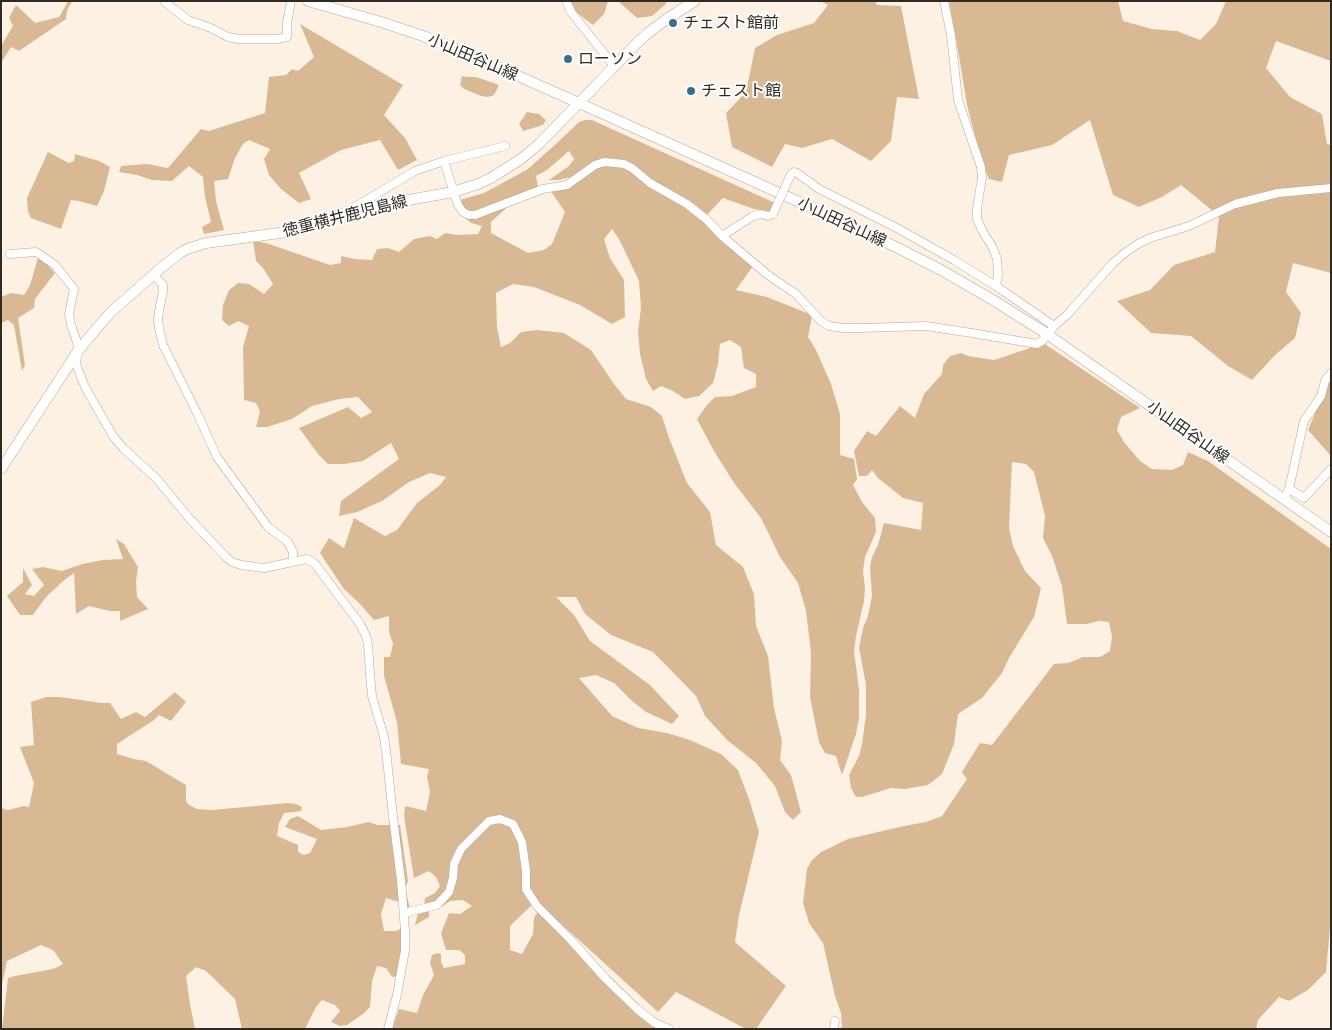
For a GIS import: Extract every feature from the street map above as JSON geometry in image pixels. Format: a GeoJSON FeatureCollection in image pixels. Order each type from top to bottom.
{"type":"FeatureCollection","features":[{"type":"Feature","properties":{"kind":"main road","name":"小山田谷山線"},"geometry":{"type":"LineString","coordinates":[[308,1],[426,37],[464,52],[579,102],[894,246],[970,286],[1047,334],[1331,532]]}},
{"type":"Feature","properties":{"kind":"main road","name":"徳重横井鹿児島線"},"geometry":{"type":"LineString","coordinates":[[1,469],[78,351],[110,313],[153,274],[180,253],[196,246],[216,241],[306,228],[348,212],[453,192],[491,178],[521,159],[539,144],[648,33],[695,1]]}},
{"type":"Feature","properties":{"kind":"street"},"geometry":{"type":"LineString","coordinates":[[164,2],[188,20],[212,28],[228,37],[238,39],[278,39],[287,37],[287,23],[291,1]]}},
{"type":"Feature","properties":{"kind":"street"},"geometry":{"type":"LineString","coordinates":[[566,1],[571,12],[614,66]]}},
{"type":"Feature","properties":{"kind":"street"},"geometry":{"type":"LineString","coordinates":[[944,1],[952,35],[958,100],[981,167],[982,178],[976,208],[977,219],[997,259],[998,275],[996,286]]}},
{"type":"Feature","properties":{"kind":"street"},"geometry":{"type":"LineString","coordinates":[[348,212],[415,171],[444,161],[505,146]]}},
{"type":"Feature","properties":{"kind":"street"},"geometry":{"type":"LineString","coordinates":[[444,161],[458,206],[462,212],[469,215],[474,215],[543,189],[567,185],[595,165],[601,163],[624,164],[650,183],[687,204],[706,219],[722,236],[768,275],[796,294],[821,321],[829,326],[843,328],[926,326],[1037,344],[1067,315],[1120,257],[1138,244],[1150,238],[1189,226],[1235,204],[1259,197],[1278,193],[1331,188]]}},
{"type":"Feature","properties":{"kind":"street"},"geometry":{"type":"LineString","coordinates":[[722,236],[753,216],[773,214],[791,174],[794,172],[819,189],[895,227],[996,286],[1054,326]]}},
{"type":"Feature","properties":{"kind":"street"},"geometry":{"type":"LineString","coordinates":[[10,254],[36,252],[55,265],[71,283],[74,289],[69,314],[77,342],[76,364],[82,379],[113,436],[123,448],[156,478],[189,518],[232,562],[264,568],[307,559],[315,564],[360,624],[366,636],[372,696],[384,737],[404,913],[405,950],[397,995],[388,1029]]}},
{"type":"Feature","properties":{"kind":"street"},"geometry":{"type":"LineString","coordinates":[[153,274],[163,285],[164,291],[158,320],[163,345],[217,457],[268,526],[288,542],[293,552],[293,561]]}},
{"type":"Feature","properties":{"kind":"street"},"geometry":{"type":"LineString","coordinates":[[1284,499],[1289,490],[1304,421],[1321,396],[1325,381],[1331,372]]}},
{"type":"Feature","properties":{"kind":"street"},"geometry":{"type":"LineString","coordinates":[[1289,490],[1304,498],[1331,469]]}},
{"type":"Feature","properties":{"kind":"street"},"geometry":{"type":"LineString","coordinates":[[404,913],[437,905],[449,892],[454,864],[461,849],[489,821],[500,819],[513,824],[522,842],[526,889],[536,906],[637,1009],[655,1023],[669,1029]]}},
{"type":"Feature","properties":{"kind":"shaded area"},"geometry":{"type":"Polygon","coordinates":[[[68,1],[72,1],[67,11],[66,19],[19,51],[11,47],[1,63],[1,46],[13,26],[9,18],[16,5],[35,23],[59,17],[68,1]]]}},
{"type":"Feature","properties":{"kind":"shaded area"},"geometry":{"type":"Polygon","coordinates":[[[571,1],[608,1],[604,14],[593,25],[576,12],[571,1]]]}},
{"type":"Feature","properties":{"kind":"shaded area"},"geometry":{"type":"Polygon","coordinates":[[[618,1],[666,1],[666,4],[652,16],[637,18],[618,1]]]}},
{"type":"Feature","properties":{"kind":"shaded area"},"geometry":{"type":"Polygon","coordinates":[[[820,1],[875,1],[877,5],[901,6],[919,99],[897,97],[891,141],[871,161],[832,139],[802,148],[785,144],[772,167],[732,147],[726,113],[746,92],[755,48],[777,35],[814,23],[828,5],[820,1]]]}},
{"type":"Feature","properties":{"kind":"shaded area"},"geometry":{"type":"Polygon","coordinates":[[[949,1],[1118,1],[1123,21],[1152,29],[1177,31],[1200,40],[1216,24],[1226,1],[1331,1],[1331,61],[1276,41],[1266,68],[1290,97],[1322,114],[1327,144],[1331,145],[1331,273],[1293,263],[1286,292],[1301,313],[1295,338],[1275,355],[1252,380],[1228,366],[1191,336],[1151,333],[1117,301],[1150,290],[1174,265],[1215,252],[1219,216],[1181,185],[1162,197],[1139,207],[1113,195],[1090,120],[1052,145],[1009,155],[1002,182],[989,179],[982,163],[967,105],[949,1]]]}},
{"type":"Feature","properties":{"kind":"shaded area"},"geometry":{"type":"Polygon","coordinates":[[[300,24],[403,85],[384,115],[405,138],[417,160],[398,170],[380,140],[341,150],[299,173],[311,199],[299,203],[281,189],[269,175],[264,159],[270,149],[249,140],[243,144],[235,158],[228,179],[214,181],[216,201],[224,230],[204,234],[202,227],[211,222],[205,197],[203,177],[189,166],[172,181],[152,180],[119,172],[121,166],[147,164],[168,168],[201,129],[209,131],[265,113],[269,77],[286,75],[292,69],[298,71],[314,57],[300,24]]]}},
{"type":"Feature","properties":{"kind":"shaded area"},"geometry":{"type":"Polygon","coordinates":[[[462,76],[476,77],[499,85],[494,95],[488,97],[481,96],[464,89],[460,85],[462,76]]]}},
{"type":"Feature","properties":{"kind":"shaded area"},"geometry":{"type":"Polygon","coordinates":[[[527,112],[539,114],[546,120],[543,125],[523,131],[519,124],[527,112]]]}},
{"type":"Feature","properties":{"kind":"shaded area"},"geometry":{"type":"Polygon","coordinates":[[[592,120],[775,203],[771,212],[754,209],[723,198],[706,216],[753,266],[736,290],[767,297],[812,315],[808,337],[831,384],[840,414],[840,455],[854,459],[857,479],[853,485],[862,502],[875,518],[876,532],[865,557],[863,571],[864,601],[854,651],[859,689],[859,718],[856,734],[842,775],[836,756],[825,753],[819,742],[810,697],[811,653],[806,611],[798,583],[780,557],[761,518],[734,483],[697,419],[715,397],[732,396],[756,387],[756,374],[744,368],[741,347],[730,340],[720,344],[718,364],[713,383],[699,396],[685,399],[661,386],[653,391],[646,379],[640,354],[638,331],[641,308],[639,281],[619,239],[612,229],[604,239],[610,258],[624,280],[625,317],[612,324],[580,305],[534,287],[513,284],[496,293],[497,327],[501,347],[510,343],[521,332],[537,330],[564,333],[591,350],[626,399],[651,407],[662,416],[687,483],[710,512],[716,545],[743,567],[754,594],[756,626],[768,656],[774,708],[782,741],[780,760],[791,775],[801,812],[793,820],[785,812],[775,786],[756,763],[727,740],[705,716],[696,696],[653,652],[611,635],[585,614],[576,597],[556,597],[574,615],[590,641],[650,685],[679,716],[672,724],[646,712],[614,683],[596,675],[579,678],[612,716],[638,728],[667,733],[690,740],[721,754],[738,770],[759,832],[739,915],[735,942],[786,986],[756,1029],[746,1029],[676,992],[658,1012],[536,901],[510,926],[510,950],[522,954],[533,934],[534,918],[538,911],[620,999],[650,1024],[665,1029],[392,1029],[399,1009],[417,1013],[423,995],[434,975],[430,963],[432,955],[441,954],[441,962],[444,968],[465,964],[465,955],[459,950],[446,950],[441,933],[449,913],[460,914],[472,906],[463,900],[450,901],[440,908],[429,911],[429,917],[415,925],[419,909],[424,906],[425,898],[435,893],[440,886],[436,877],[429,871],[414,878],[404,816],[405,806],[426,811],[430,792],[427,777],[429,769],[401,764],[397,722],[384,676],[384,657],[390,657],[393,644],[389,632],[389,616],[374,620],[344,589],[320,553],[329,538],[344,548],[354,518],[385,536],[397,530],[417,503],[440,485],[446,477],[430,473],[409,482],[382,501],[357,512],[339,516],[341,501],[399,459],[391,443],[363,461],[328,464],[318,454],[299,428],[348,407],[361,418],[372,412],[358,397],[339,399],[312,406],[292,419],[267,427],[256,427],[260,412],[256,403],[244,400],[243,347],[249,326],[238,321],[229,326],[222,320],[223,305],[229,290],[238,283],[249,284],[264,294],[273,284],[256,261],[253,241],[266,243],[330,265],[341,263],[341,256],[372,260],[377,249],[388,248],[399,252],[414,239],[430,236],[437,239],[445,233],[458,235],[478,234],[482,226],[471,223],[465,218],[492,211],[514,201],[491,222],[491,233],[528,253],[544,250],[552,244],[565,212],[548,187],[575,181],[574,176],[559,180],[549,180],[569,166],[574,159],[569,151],[547,170],[536,176],[538,187],[479,211],[469,211],[463,208],[460,200],[484,193],[528,169],[579,122],[592,120]]]}},
{"type":"Feature","properties":{"kind":"shaded area"},"geometry":{"type":"Polygon","coordinates":[[[48,152],[69,163],[74,161],[75,154],[99,161],[110,167],[104,191],[97,206],[71,200],[61,229],[31,218],[28,212],[27,198],[48,152]]]}},
{"type":"Feature","properties":{"kind":"shaded area"},"geometry":{"type":"Polygon","coordinates":[[[38,258],[43,260],[55,273],[35,299],[34,308],[18,318],[25,365],[22,371],[14,325],[8,320],[1,323],[1,297],[11,293],[24,295],[30,285],[38,258]]]}},
{"type":"Feature","properties":{"kind":"shaded area"},"geometry":{"type":"Polygon","coordinates":[[[1042,342],[1140,408],[1121,417],[1117,430],[1124,442],[1140,461],[1152,469],[1172,470],[1183,465],[1188,452],[1208,461],[1331,549],[1331,915],[1326,972],[1308,990],[1289,1001],[1279,997],[1258,1020],[1256,1029],[842,1029],[841,1013],[835,996],[823,943],[809,923],[803,903],[807,869],[812,860],[821,852],[848,839],[926,822],[942,816],[967,779],[962,772],[980,743],[992,745],[1054,664],[1068,663],[1083,657],[1100,657],[1110,651],[1112,637],[1109,622],[1067,624],[1062,586],[1052,556],[1043,538],[1045,516],[1034,472],[1026,464],[1012,462],[1009,528],[1013,546],[1025,571],[1041,588],[1034,617],[1002,673],[982,698],[958,714],[954,744],[942,774],[928,785],[905,789],[891,788],[862,797],[856,797],[851,788],[849,775],[859,756],[866,715],[866,685],[859,648],[872,596],[870,567],[872,557],[878,545],[884,523],[921,530],[923,503],[903,498],[878,478],[872,470],[867,476],[859,476],[854,451],[867,431],[876,436],[900,406],[915,418],[924,394],[942,374],[943,365],[950,356],[961,353],[994,360],[1042,342]]]}},
{"type":"Feature","properties":{"kind":"shaded area"},"geometry":{"type":"Polygon","coordinates":[[[1331,375],[1331,456],[1308,430],[1331,375]]]}},
{"type":"Feature","properties":{"kind":"shaded area"},"geometry":{"type":"Polygon","coordinates":[[[116,539],[124,544],[138,567],[136,581],[137,597],[148,609],[120,621],[120,611],[110,611],[89,606],[76,614],[74,573],[46,597],[33,615],[20,615],[7,596],[23,582],[23,568],[32,585],[25,594],[34,596],[44,585],[32,569],[43,567],[62,571],[82,564],[123,559],[116,539]]]}},
{"type":"Feature","properties":{"kind":"shaded area"},"geometry":{"type":"Polygon","coordinates":[[[175,692],[186,702],[171,721],[159,715],[117,744],[117,754],[146,761],[186,785],[186,801],[189,805],[197,809],[212,810],[288,803],[296,804],[302,807],[301,811],[284,813],[279,823],[277,836],[298,845],[298,852],[304,855],[310,853],[317,839],[285,827],[290,819],[298,816],[321,830],[369,822],[377,825],[400,825],[408,881],[405,889],[410,908],[386,898],[381,914],[384,931],[396,931],[409,925],[409,947],[405,975],[392,977],[386,968],[377,966],[372,981],[370,1007],[347,1025],[340,1026],[331,1022],[340,1011],[335,1005],[322,1000],[316,1007],[305,1029],[242,1029],[235,999],[206,971],[196,967],[186,976],[195,1029],[2,1029],[8,978],[53,969],[63,964],[53,950],[41,945],[7,961],[1,989],[1,808],[8,810],[24,806],[29,807],[34,783],[20,747],[34,745],[31,702],[46,697],[60,697],[110,703],[121,719],[136,712],[145,717],[175,692]]]}},
{"type":"Feature","properties":{"kind":"place","name":"チェスト館前"},"geometry":{"type":"Point","coordinates":[673,23]}},
{"type":"Feature","properties":{"kind":"place","name":"ローソン"},"geometry":{"type":"Point","coordinates":[568,59]}},
{"type":"Feature","properties":{"kind":"place","name":"チェスト館"},"geometry":{"type":"Point","coordinates":[691,91]}}]}
